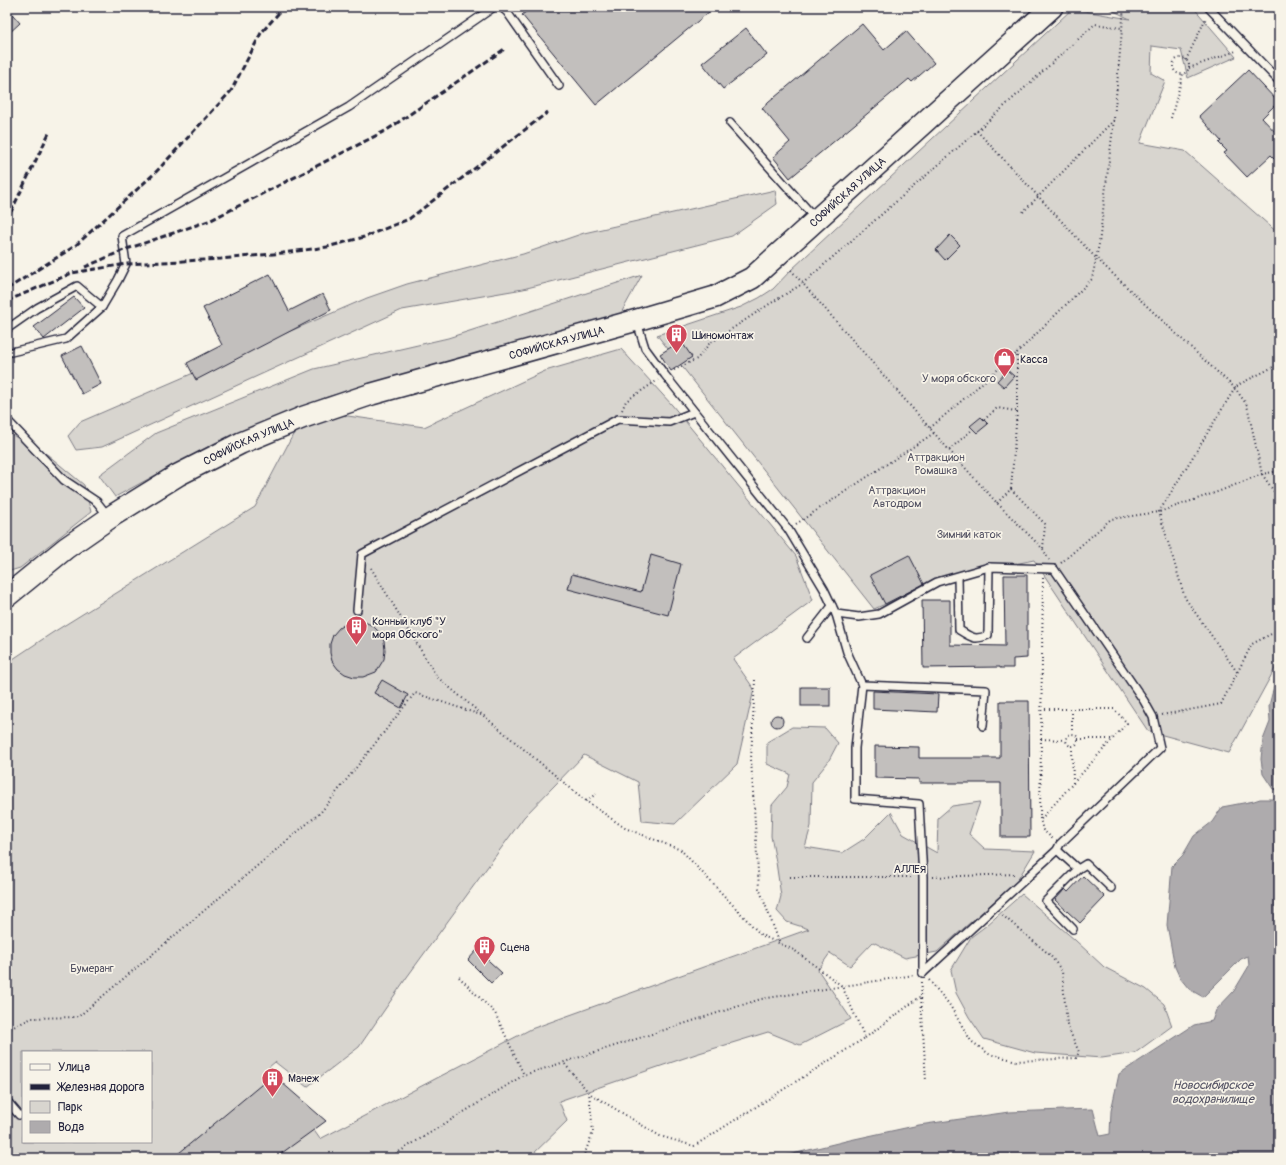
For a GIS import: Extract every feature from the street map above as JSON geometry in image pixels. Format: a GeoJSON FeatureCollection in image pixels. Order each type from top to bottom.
{"type":"FeatureCollection","features":[{"type":"Feature","properties":{"kind":"main road","name":"СОФИЙСКАЯ УЛИЦА"},"geometry":{"type":"LineString","coordinates":[[7,596],[66,548],[109,518],[178,474],[241,443],[304,417],[372,394],[715,297],[752,278],[1052,7]]}},
{"type":"Feature","properties":{"kind":"lane"},"geometry":{"type":"LineString","coordinates":[[7,353],[66,339],[102,307],[126,264],[122,236],[349,107],[494,7]]}},
{"type":"Feature","properties":{"kind":"lane"},"geometry":{"type":"LineString","coordinates":[[501,7],[507,12],[560,86]]}},
{"type":"Feature","properties":{"kind":"lane"},"geometry":{"type":"LineString","coordinates":[[1209,8],[1279,81]]}},
{"type":"Feature","properties":{"kind":"lane"},"geometry":{"type":"LineString","coordinates":[[730,123],[817,220]]}},
{"type":"Feature","properties":{"kind":"lane"},"geometry":{"type":"LineString","coordinates":[[7,329],[37,308],[77,286],[102,307]]}},
{"type":"Feature","properties":{"kind":"lane"},"geometry":{"type":"LineString","coordinates":[[637,320],[645,348],[664,375],[788,529],[824,589],[836,614],[847,652],[862,685],[856,748],[855,799],[919,804],[923,877],[923,973]]}},
{"type":"Feature","properties":{"kind":"lane"},"geometry":{"type":"LineString","coordinates":[[357,610],[362,554],[618,420],[669,422],[694,412]]}},
{"type":"Feature","properties":{"kind":"lane"},"geometry":{"type":"LineString","coordinates":[[7,420],[64,480],[97,502],[109,518]]}},
{"type":"Feature","properties":{"kind":"lane"},"geometry":{"type":"LineString","coordinates":[[836,614],[859,617],[879,614],[937,582],[989,567],[1054,569],[1153,716],[1160,748],[1030,874],[923,973]]}},
{"type":"Feature","properties":{"kind":"lane"},"geometry":{"type":"LineString","coordinates":[[958,577],[959,630],[971,638],[979,639],[988,635],[989,567]]}},
{"type":"Feature","properties":{"kind":"lane"},"geometry":{"type":"LineString","coordinates":[[808,638],[832,606]]}},
{"type":"Feature","properties":{"kind":"lane"},"geometry":{"type":"LineString","coordinates":[[862,685],[986,690],[984,726]]}},
{"type":"Feature","properties":{"kind":"lane"},"geometry":{"type":"LineString","coordinates":[[1058,847],[1078,869]]}},
{"type":"Feature","properties":{"kind":"lane"},"geometry":{"type":"LineString","coordinates":[[1073,929],[1046,901],[1078,869],[1086,864],[1110,888]]}},
{"type":"Feature","properties":{"kind":"lane"},"geometry":{"type":"LineString","coordinates":[[7,1102],[19,1115]]}},
{"type":"Feature","properties":{"kind":"path"},"geometry":{"type":"LineString","coordinates":[[930,428],[1017,353],[1092,279],[1099,244],[1114,119],[1124,7]]}},
{"type":"Feature","properties":{"kind":"path"},"geometry":{"type":"LineString","coordinates":[[1188,68],[1188,62],[1186,60],[1209,8]]}},
{"type":"Feature","properties":{"kind":"path"},"geometry":{"type":"LineString","coordinates":[[618,420],[626,401],[664,375],[697,359],[708,344],[802,284],[977,131],[1094,24],[1122,28]]}},
{"type":"Feature","properties":{"kind":"path"},"geometry":{"type":"LineString","coordinates":[[1171,118],[1183,74],[1188,68],[1246,47]]}},
{"type":"Feature","properties":{"kind":"path"},"geometry":{"type":"LineString","coordinates":[[1183,74],[1178,74],[1174,71],[1173,64],[1178,58],[1186,60]]}},
{"type":"Feature","properties":{"kind":"path"},"geometry":{"type":"LineString","coordinates":[[1024,212],[1114,119]]}},
{"type":"Feature","properties":{"kind":"path"},"geometry":{"type":"LineString","coordinates":[[977,131],[1096,258],[1235,388],[1247,405],[1262,474],[1279,499]]}},
{"type":"Feature","properties":{"kind":"path"},"geometry":{"type":"LineString","coordinates":[[791,270],[949,450],[1043,549],[1054,569],[1111,519],[1159,512],[1220,491],[1262,474],[1279,471]]}},
{"type":"Feature","properties":{"kind":"path"},"geometry":{"type":"LineString","coordinates":[[998,503],[1012,489],[1017,353]]}},
{"type":"Feature","properties":{"kind":"path"},"geometry":{"type":"LineString","coordinates":[[1237,672],[1185,598],[1159,512],[1235,388],[1279,364]]}},
{"type":"Feature","properties":{"kind":"path"},"geometry":{"type":"LineString","coordinates":[[984,420],[997,408],[1016,412]]}},
{"type":"Feature","properties":{"kind":"path"},"geometry":{"type":"LineString","coordinates":[[949,450],[973,429]]}},
{"type":"Feature","properties":{"kind":"path"},"geometry":{"type":"LineString","coordinates":[[788,529],[934,433]]}},
{"type":"Feature","properties":{"kind":"path"},"geometry":{"type":"LineString","coordinates":[[1012,489],[1045,524],[1043,549]]}},
{"type":"Feature","properties":{"kind":"path"},"geometry":{"type":"LineString","coordinates":[[362,554],[437,677],[586,800],[625,828],[681,850],[761,935],[794,950],[842,986],[865,1038]]}},
{"type":"Feature","properties":{"kind":"path"},"geometry":{"type":"LineString","coordinates":[[1043,569],[1040,819],[1043,830],[1058,847]]}},
{"type":"Feature","properties":{"kind":"path"},"geometry":{"type":"LineString","coordinates":[[1153,716],[1221,704],[1252,644],[1279,630]]}},
{"type":"Feature","properties":{"kind":"path"},"geometry":{"type":"LineString","coordinates":[[755,680],[751,759],[759,888],[780,944]]}},
{"type":"Feature","properties":{"kind":"path"},"geometry":{"type":"LineString","coordinates":[[7,1030],[32,1018],[78,1017],[322,812],[415,693],[483,716]]}},
{"type":"Feature","properties":{"kind":"path"},"geometry":{"type":"LineString","coordinates":[[1040,819],[1127,724],[1114,709],[1042,709]]}},
{"type":"Feature","properties":{"kind":"path"},"geometry":{"type":"LineString","coordinates":[[1072,709],[1072,733]]}},
{"type":"Feature","properties":{"kind":"path"},"geometry":{"type":"LineString","coordinates":[[1072,733],[1078,738],[1113,739]]}},
{"type":"Feature","properties":{"kind":"path"},"geometry":{"type":"LineString","coordinates":[[1065,740],[1068,734],[1072,733]]}},
{"type":"Feature","properties":{"kind":"path"},"geometry":{"type":"LineString","coordinates":[[1072,746],[1076,744],[1078,738]]}},
{"type":"Feature","properties":{"kind":"path"},"geometry":{"type":"LineString","coordinates":[[1041,739],[1065,740]]}},
{"type":"Feature","properties":{"kind":"path"},"geometry":{"type":"LineString","coordinates":[[1065,740],[1066,744],[1072,746]]}},
{"type":"Feature","properties":{"kind":"path"},"geometry":{"type":"LineString","coordinates":[[1072,746],[1072,784]]}},
{"type":"Feature","properties":{"kind":"path"},"geometry":{"type":"LineString","coordinates":[[586,800],[596,794]]}},
{"type":"Feature","properties":{"kind":"path","name":"АЛЛЕЯ"},"geometry":{"type":"LineString","coordinates":[[790,877],[923,877],[1030,874]]}},
{"type":"Feature","properties":{"kind":"path"},"geometry":{"type":"LineString","coordinates":[[923,973],[949,1004],[971,1042],[988,1054],[1017,1061],[1076,1058],[1079,1052],[1067,1025],[1062,971],[1050,955],[994,907]]}},
{"type":"Feature","properties":{"kind":"path"},"geometry":{"type":"LineString","coordinates":[[389,1158],[524,1074],[761,999],[923,973]]}},
{"type":"Feature","properties":{"kind":"path"},"geometry":{"type":"LineString","coordinates":[[923,973],[920,996],[926,1081]]}},
{"type":"Feature","properties":{"kind":"path"},"geometry":{"type":"LineString","coordinates":[[459,977],[495,1013],[524,1074]]}},
{"type":"Feature","properties":{"kind":"path"},"geometry":{"type":"LineString","coordinates":[[563,1062],[588,1093],[660,1136],[694,1146],[865,1038],[920,996]]}},
{"type":"Feature","properties":{"kind":"path"},"geometry":{"type":"LineString","coordinates":[[583,1158],[593,1132],[588,1093]]}},
{"type":"Feature","properties":{"kind":"green space","name":"У моря обского"},"geometry":{"type":"Polygon","coordinates":[[[1106,7],[1193,7],[1236,57],[1188,78],[1181,50],[1152,46],[1151,73],[1165,81],[1140,143],[1185,151],[1279,234],[1279,661],[1229,753],[1148,731],[1034,560],[942,579],[874,609],[657,335],[741,307],[773,289],[791,270],[1072,9],[1130,19],[1106,7]]]}},
{"type":"Feature","properties":{"kind":"green space"},"geometry":{"type":"Polygon","coordinates":[[[775,190],[777,204],[732,236],[523,289],[402,310],[102,447],[76,450],[68,436],[80,422],[367,298],[407,284],[523,254],[584,233],[775,190]]]}},
{"type":"Feature","properties":{"kind":"green space"},"geometry":{"type":"Polygon","coordinates":[[[642,275],[620,315],[327,397],[215,443],[115,497],[99,475],[156,433],[314,369],[448,338],[642,275]]]}},
{"type":"Feature","properties":{"kind":"green space","name":"Бумеранг"},"geometry":{"type":"Polygon","coordinates":[[[621,349],[672,405],[796,556],[813,600],[733,659],[754,689],[737,764],[675,824],[642,821],[638,782],[584,755],[524,817],[407,977],[359,1047],[307,1087],[275,1062],[269,1067],[320,1139],[531,1029],[809,929],[787,922],[777,911],[781,896],[771,836],[772,805],[787,787],[790,774],[767,764],[767,742],[792,727],[825,728],[838,743],[828,762],[812,782],[811,826],[805,847],[842,853],[864,839],[891,812],[903,834],[937,853],[938,818],[952,806],[980,802],[969,834],[985,849],[1035,851],[1017,881],[937,952],[905,958],[873,942],[850,966],[830,953],[818,970],[851,1019],[800,1045],[768,1032],[696,1054],[559,1101],[567,1121],[529,1158],[7,1158],[7,663],[52,633],[255,507],[306,410],[424,427],[545,371],[621,349]]]}},
{"type":"Feature","properties":{"kind":"green space"},"geometry":{"type":"Polygon","coordinates":[[[7,432],[48,455],[84,485],[91,512],[20,568],[7,572],[7,432]]]}},
{"type":"Feature","properties":{"kind":"green space"},"geometry":{"type":"Polygon","coordinates":[[[1022,894],[1104,967],[1146,989],[1164,1004],[1172,1026],[1135,1053],[1102,1058],[1035,1053],[984,1039],[969,1017],[956,993],[951,970],[971,937],[1022,894]]]}},
{"type":"Feature","properties":{"kind":"water"},"geometry":{"type":"Polygon","coordinates":[[[1279,666],[1279,790],[1273,789],[1263,774],[1261,759],[1263,740],[1270,722],[1269,706],[1279,666]]]}},
{"type":"Feature","properties":{"kind":"water","name":"Новосибирское водохранилище"},"geometry":{"type":"Polygon","coordinates":[[[1260,799],[1279,799],[1279,1158],[776,1158],[919,1125],[1009,1112],[1093,1109],[1100,1136],[1110,1134],[1111,1111],[1119,1074],[1194,1025],[1212,1021],[1216,1010],[1234,991],[1249,966],[1248,956],[1241,959],[1203,997],[1189,989],[1180,978],[1175,967],[1167,925],[1172,866],[1183,855],[1194,836],[1212,822],[1222,807],[1260,799]]]}},
{"type":"Feature","properties":{"kind":"building"},"geometry":{"type":"Polygon","coordinates":[[[532,7],[715,7],[596,105],[522,15],[532,7]]]}},
{"type":"Feature","properties":{"kind":"building"},"geometry":{"type":"Polygon","coordinates":[[[7,8],[20,23],[7,35],[7,8]]]}},
{"type":"Feature","properties":{"kind":"building"},"geometry":{"type":"Polygon","coordinates":[[[862,24],[884,50],[906,31],[934,63],[912,82],[909,79],[790,178],[773,157],[790,142],[762,108],[862,24]]]}},
{"type":"Feature","properties":{"kind":"building"},"geometry":{"type":"Polygon","coordinates":[[[746,28],[767,55],[723,89],[702,63],[746,28]]]}},
{"type":"Feature","properties":{"kind":"building"},"geometry":{"type":"Polygon","coordinates":[[[1248,70],[1278,102],[1262,118],[1279,136],[1279,163],[1271,155],[1247,177],[1224,153],[1227,151],[1219,143],[1221,141],[1199,116],[1248,70]]]}},
{"type":"Feature","properties":{"kind":"building"},"geometry":{"type":"Polygon","coordinates":[[[950,235],[960,245],[945,260],[936,250],[950,235]]]}},
{"type":"Feature","properties":{"kind":"building"},"geometry":{"type":"Polygon","coordinates":[[[270,274],[289,311],[323,294],[331,310],[196,380],[187,363],[222,345],[203,308],[270,274]]]}},
{"type":"Feature","properties":{"kind":"building"},"geometry":{"type":"Polygon","coordinates":[[[74,297],[84,308],[44,339],[34,327],[74,297]]]}},
{"type":"Feature","properties":{"kind":"building","name":"Шиномонтаж"},"geometry":{"type":"Polygon","coordinates":[[[681,341],[692,357],[671,371],[660,354],[681,341]]]}},
{"type":"Feature","properties":{"kind":"building"},"geometry":{"type":"Polygon","coordinates":[[[82,346],[101,384],[82,394],[62,356],[82,346]]]}},
{"type":"Feature","properties":{"kind":"building","name":"Касса"},"geometry":{"type":"Polygon","coordinates":[[[1007,370],[1014,376],[1004,387],[997,381],[1007,370]]]}},
{"type":"Feature","properties":{"kind":"building"},"geometry":{"type":"Polygon","coordinates":[[[981,417],[988,424],[977,433],[970,426],[981,417]]]}},
{"type":"Feature","properties":{"kind":"building"},"geometry":{"type":"Polygon","coordinates":[[[651,555],[681,564],[668,615],[568,589],[572,574],[641,592],[651,555]]]}},
{"type":"Feature","properties":{"kind":"building"},"geometry":{"type":"Polygon","coordinates":[[[909,555],[924,584],[885,604],[870,575],[909,555]]]}},
{"type":"Feature","properties":{"kind":"building"},"geometry":{"type":"Polygon","coordinates":[[[1004,575],[1027,575],[1027,658],[1013,659],[1013,668],[923,668],[922,600],[950,600],[950,645],[1005,646],[1004,575]]]}},
{"type":"Feature","properties":{"kind":"building","name":"Конный клуб \"У моря Обского\""},"geometry":{"type":"Polygon","coordinates":[[[356,621],[365,622],[373,626],[380,633],[384,641],[384,659],[376,672],[363,677],[354,677],[345,674],[338,669],[332,661],[330,653],[330,644],[333,635],[339,628],[347,623],[356,621]]]}},
{"type":"Feature","properties":{"kind":"building"},"geometry":{"type":"Polygon","coordinates":[[[382,680],[408,695],[401,708],[374,693],[382,680]]]}},
{"type":"Feature","properties":{"kind":"building"},"geometry":{"type":"Polygon","coordinates":[[[801,687],[830,687],[830,706],[801,706],[801,687]]]}},
{"type":"Feature","properties":{"kind":"building"},"geometry":{"type":"Polygon","coordinates":[[[873,691],[938,694],[937,712],[873,709],[873,691]]]}},
{"type":"Feature","properties":{"kind":"building"},"geometry":{"type":"Polygon","coordinates":[[[1000,701],[1029,701],[1030,837],[1001,837],[1001,783],[919,783],[919,779],[875,778],[875,746],[919,747],[919,758],[1000,758],[1000,701]]]}},
{"type":"Feature","properties":{"kind":"building"},"geometry":{"type":"Polygon","coordinates":[[[777,715],[781,717],[783,721],[781,725],[777,727],[773,725],[771,721],[773,717],[777,715]]]}},
{"type":"Feature","properties":{"kind":"building"},"geometry":{"type":"Polygon","coordinates":[[[1083,876],[1105,897],[1080,923],[1055,900],[1065,889],[1068,892],[1083,876]]]}},
{"type":"Feature","properties":{"kind":"building","name":"Сцена"},"geometry":{"type":"Polygon","coordinates":[[[477,950],[502,973],[491,983],[468,960],[477,950]]]}},
{"type":"Feature","properties":{"kind":"building","name":"Манеж"},"geometry":{"type":"Polygon","coordinates":[[[273,1075],[326,1121],[275,1158],[173,1158],[273,1075]]]}},
{"type":"Feature","properties":{"kind":"railway"},"geometry":{"type":"LineString","coordinates":[[7,289],[75,246],[155,173],[231,91],[261,33],[284,7]]}},
{"type":"Feature","properties":{"kind":"railway"},"geometry":{"type":"LineString","coordinates":[[85,267],[124,250],[211,220],[387,130],[506,48]]}},
{"type":"Feature","properties":{"kind":"railway"},"geometry":{"type":"LineString","coordinates":[[7,301],[72,273],[126,264],[221,259],[283,253],[327,247],[364,237],[409,219],[548,112]]}},
{"type":"Feature","properties":{"kind":"railway"},"geometry":{"type":"LineString","coordinates":[[7,220],[50,131]]}},
{"type":"Feature","properties":{"kind":"place","name":"Шиномонтаж"},"geometry":{"type":"Point","coordinates":[676,354]}},
{"type":"Feature","properties":{"kind":"place","name":"Касса"},"geometry":{"type":"Point","coordinates":[1005,378]}},
{"type":"Feature","properties":{"kind":"place","name":"Конный клуб \"У моря Обского\""},"geometry":{"type":"Point","coordinates":[357,646]}},
{"type":"Feature","properties":{"kind":"place","name":"Сцена"},"geometry":{"type":"Point","coordinates":[485,966]}},
{"type":"Feature","properties":{"kind":"place","name":"Манеж"},"geometry":{"type":"Point","coordinates":[273,1098]}},
{"type":"Feature","properties":{"kind":"park label","name":"Аттракцион Ромашка"},"geometry":{"type":"Point","coordinates":[936,463]}},
{"type":"Feature","properties":{"kind":"park label","name":"Аттракцион Автодром"},"geometry":{"type":"Point","coordinates":[897,496]}},
{"type":"Feature","properties":{"kind":"park label","name":"Зимний каток"},"geometry":{"type":"Point","coordinates":[969,534]}}]}
